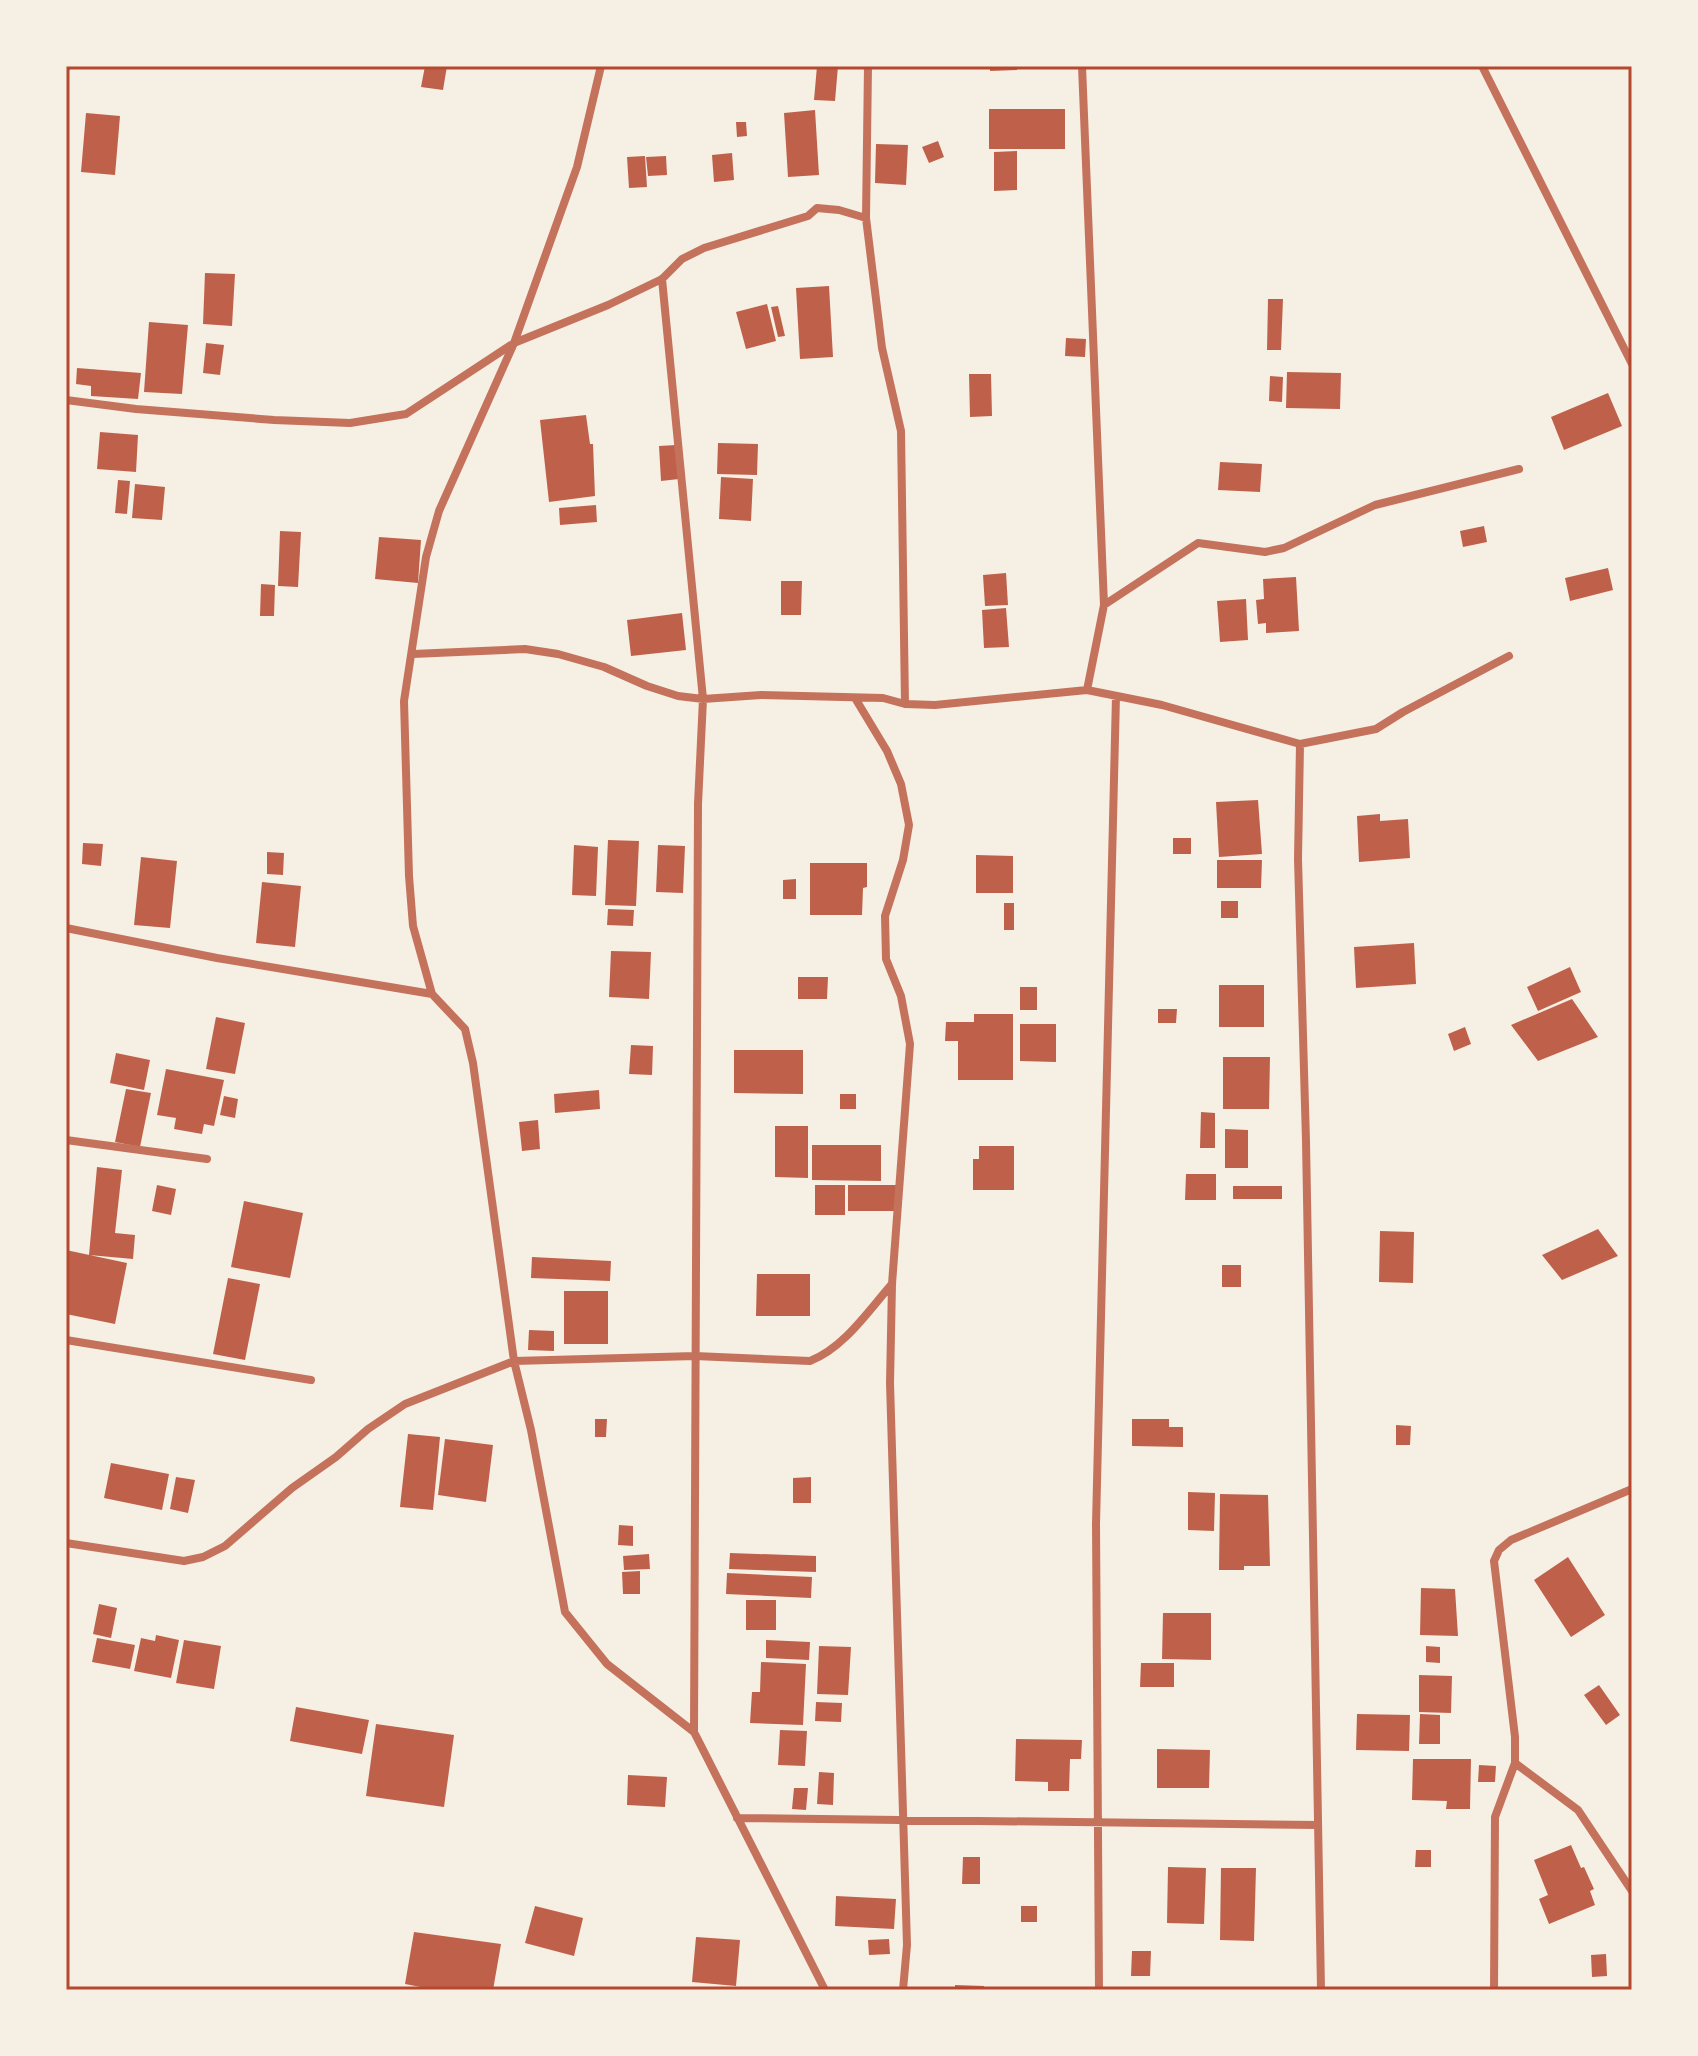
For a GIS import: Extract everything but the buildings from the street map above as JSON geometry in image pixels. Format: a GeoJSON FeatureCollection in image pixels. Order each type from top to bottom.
{"type":"FeatureCollection","features":[{"type":"Feature","properties":{"kind":"street"},"geometry":{"type":"LineString","coordinates":[[601,66],[577,167],[514,343],[439,511],[426,557],[404,701],[413,926],[432,994],[465,1029],[473,1063],[514,1361],[531,1430],[565,1612],[607,1664],[694,1732],[825,1990]]}},
{"type":"Feature","properties":{"kind":"street"},"geometry":{"type":"LineString","coordinates":[[868,66],[866,218],[882,348],[901,431],[905,704]]}},
{"type":"Feature","properties":{"kind":"street"},"geometry":{"type":"LineString","coordinates":[[1082,66],[1104,605],[1087,690]]}},
{"type":"Feature","properties":{"kind":"street"},"geometry":{"type":"LineString","coordinates":[[1482,66],[1632,364]]}},
{"type":"Feature","properties":{"kind":"street"},"geometry":{"type":"LineString","coordinates":[[66,400],[274,420],[350,423],[406,414],[514,343],[608,305],[662,279],[682,259],[704,248],[808,216],[817,208],[839,210],[866,218]]}},
{"type":"Feature","properties":{"kind":"street"},"geometry":{"type":"LineString","coordinates":[[662,279],[703,699],[698,804],[694,1732]]}},
{"type":"Feature","properties":{"kind":"street"},"geometry":{"type":"LineString","coordinates":[[1104,605],[1198,543],[1265,552],[1284,548],[1375,505],[1519,469]]}},
{"type":"Feature","properties":{"kind":"street"},"geometry":{"type":"LineString","coordinates":[[413,654],[525,649],[558,654],[604,667],[678,696],[703,699],[761,695],[883,698],[905,704],[935,705],[1087,690],[1162,705],[1300,744],[1376,729],[1509,656]]}},
{"type":"Feature","properties":{"kind":"street"},"geometry":{"type":"LineString","coordinates":[[1099,1990],[1096,1524],[1116,696]]}},
{"type":"Feature","properties":{"kind":"street"},"geometry":{"type":"LineString","coordinates":[[855,698],[887,751],[901,784],[909,825],[903,860],[885,916],[886,959],[901,996],[910,1044],[892,1284],[890,1383],[907,1945],[903,1990]]}},
{"type":"Feature","properties":{"kind":"street"},"geometry":{"type":"LineString","coordinates":[[1300,744],[1298,859],[1321,1990]]}},
{"type":"Feature","properties":{"kind":"street"},"geometry":{"type":"LineString","coordinates":[[66,928],[217,958],[432,994]]}},
{"type":"Feature","properties":{"kind":"street"},"geometry":{"type":"LineString","coordinates":[[66,1140],[207,1159]]}},
{"type":"Feature","properties":{"kind":"street"},"geometry":{"type":"LineString","coordinates":[[66,1543],[184,1561],[203,1557],[225,1546],[292,1488],[405,1404],[514,1361],[695,1356],[810,1361],[841,1341],[892,1284]]}},
{"type":"Feature","properties":{"kind":"street"},"geometry":{"type":"LineString","coordinates":[[66,1340],[311,1380]]}},
{"type":"Feature","properties":{"kind":"street"},"geometry":{"type":"LineString","coordinates":[[1494,1990],[1495,1817],[1515,1763],[1515,1737],[1494,1561],[1499,1550],[1511,1540],[1632,1489]]}},
{"type":"Feature","properties":{"kind":"street"},"geometry":{"type":"LineString","coordinates":[[1515,1763],[1578,1810],[1632,1891]]}},
{"type":"Feature","properties":{"kind":"street"},"geometry":{"type":"LineString","coordinates":[[737,1818],[1318,1825]]}}]}
